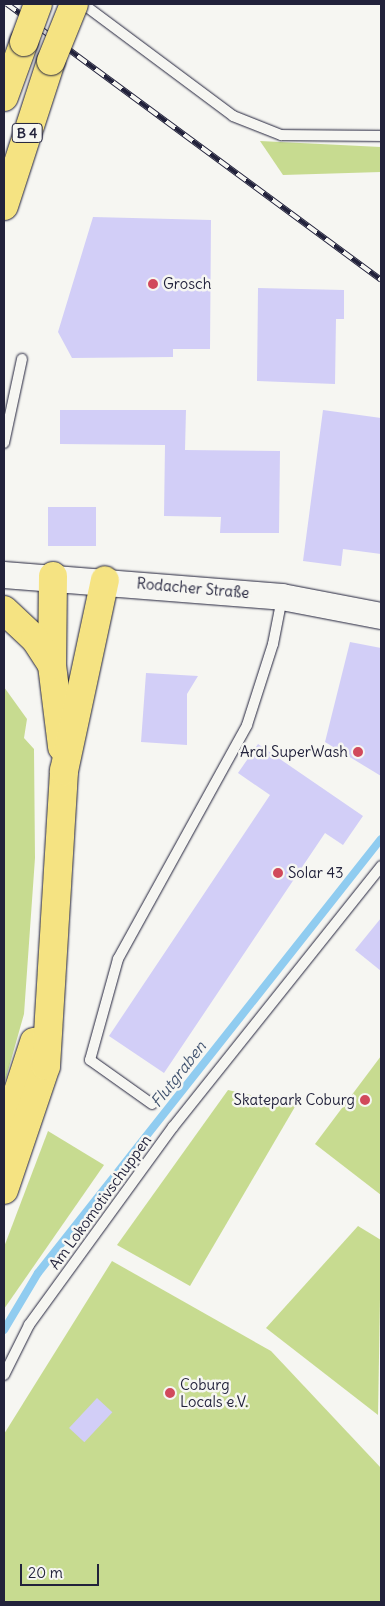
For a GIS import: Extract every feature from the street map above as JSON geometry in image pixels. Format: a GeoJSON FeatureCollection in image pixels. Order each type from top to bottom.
{"type":"FeatureCollection","features":[{"type":"Feature","properties":{"kind":"highway"},"geometry":{"type":"LineString","coordinates":[[4,97],[38,4]]}},
{"type":"Feature","properties":{"kind":"highway","name":"B 4"},"geometry":{"type":"LineString","coordinates":[[4,206],[51,61],[74,4]]}},
{"type":"Feature","properties":{"kind":"highway"},"geometry":{"type":"LineString","coordinates":[[53,576],[52,665],[64,771]]}},
{"type":"Feature","properties":{"kind":"highway"},"geometry":{"type":"LineString","coordinates":[[4,1190],[46,1066],[64,771],[105,580]]}},
{"type":"Feature","properties":{"kind":"highway"},"geometry":{"type":"LineString","coordinates":[[4,610],[35,639],[52,665]]}},
{"type":"Feature","properties":{"kind":"highway"},"geometry":{"type":"LineString","coordinates":[[4,1134],[50,993]]}},
{"type":"Feature","properties":{"kind":"street","name":"Rodacher Straße"},"geometry":{"type":"LineString","coordinates":[[4,575],[105,580],[282,597],[381,616]]}},
{"type":"Feature","properties":{"kind":"lane"},"geometry":{"type":"LineString","coordinates":[[83,4],[233,116],[281,135],[381,136]]}},
{"type":"Feature","properties":{"kind":"lane"},"geometry":{"type":"LineString","coordinates":[[4,443],[22,360]]}},
{"type":"Feature","properties":{"kind":"lane"},"geometry":{"type":"LineString","coordinates":[[152,1104],[90,1060],[118,959],[248,725],[273,644],[282,597]]}},
{"type":"Feature","properties":{"kind":"lane","name":"Am Lokomotivschuppen"},"geometry":{"type":"LineString","coordinates":[[4,1375],[29,1326],[173,1128],[381,866]]}},
{"type":"Feature","properties":{"kind":"green space"},"geometry":{"type":"Polygon","coordinates":[[[260,141],[381,147],[381,172],[283,175],[260,141]]]}},
{"type":"Feature","properties":{"kind":"green space"},"geometry":{"type":"Polygon","coordinates":[[[4,687],[27,719],[24,738],[34,749],[35,858],[24,1014],[4,1085],[4,687]]]}},
{"type":"Feature","properties":{"kind":"green space","name":"Skatepark Coburg"},"geometry":{"type":"Polygon","coordinates":[[[381,1056],[381,1195],[315,1144],[381,1056]]]}},
{"type":"Feature","properties":{"kind":"green space"},"geometry":{"type":"Polygon","coordinates":[[[228,1090],[296,1105],[190,1286],[117,1245],[228,1090]]]}},
{"type":"Feature","properties":{"kind":"green space"},"geometry":{"type":"Polygon","coordinates":[[[48,1131],[104,1165],[4,1309],[4,1247],[48,1131]]]}},
{"type":"Feature","properties":{"kind":"green space"},"geometry":{"type":"Polygon","coordinates":[[[358,1226],[381,1240],[378,1415],[266,1328],[358,1226]]]}},
{"type":"Feature","properties":{"kind":"green space","name":"Coburg Locals e.V."},"geometry":{"type":"Polygon","coordinates":[[[112,1261],[271,1351],[381,1468],[381,1602],[4,1602],[4,1434],[112,1261]]]}},
{"type":"Feature","properties":{"kind":"building"},"geometry":{"type":"Polygon","coordinates":[[[93,217],[211,220],[210,349],[173,349],[173,357],[72,358],[58,332],[93,217]]]}},
{"type":"Feature","properties":{"kind":"building"},"geometry":{"type":"Polygon","coordinates":[[[258,288],[344,290],[344,319],[336,319],[335,384],[257,381],[258,288]]]}},
{"type":"Feature","properties":{"kind":"building"},"geometry":{"type":"Polygon","coordinates":[[[60,410],[186,410],[185,450],[280,451],[279,533],[220,533],[221,517],[164,516],[165,445],[60,444],[60,410]]]}},
{"type":"Feature","properties":{"kind":"building"},"geometry":{"type":"Polygon","coordinates":[[[323,410],[381,418],[381,554],[343,549],[341,566],[303,561],[323,410]]]}},
{"type":"Feature","properties":{"kind":"building"},"geometry":{"type":"Polygon","coordinates":[[[48,507],[96,507],[96,546],[48,546],[48,507]]]}},
{"type":"Feature","properties":{"kind":"building"},"geometry":{"type":"Polygon","coordinates":[[[350,642],[381,648],[381,776],[325,742],[350,642]]]}},
{"type":"Feature","properties":{"kind":"building"},"geometry":{"type":"Polygon","coordinates":[[[146,673],[198,676],[187,694],[187,745],[141,742],[146,673]]]}},
{"type":"Feature","properties":{"kind":"building"},"geometry":{"type":"Polygon","coordinates":[[[258,744],[363,816],[343,845],[325,833],[164,1073],[109,1036],[270,795],[238,773],[258,744]]]}},
{"type":"Feature","properties":{"kind":"building"},"geometry":{"type":"Polygon","coordinates":[[[381,918],[381,971],[355,950],[381,918]]]}},
{"type":"Feature","properties":{"kind":"building"},"geometry":{"type":"Polygon","coordinates":[[[97,1398],[112,1412],[84,1442],[69,1428],[97,1398]]]}},
{"type":"Feature","properties":{"kind":"waterway","name":"Flutgraben"},"geometry":{"type":"LineString","coordinates":[[4,1330],[38,1273],[381,839]]}},
{"type":"Feature","properties":{"kind":"railway"},"geometry":{"type":"LineString","coordinates":[[7,4],[381,280]]}},
{"type":"Feature","properties":{"kind":"place","name":"Grosch"},"geometry":{"type":"Point","coordinates":[153,284]}},
{"type":"Feature","properties":{"kind":"place","name":"Aral SuperWash"},"geometry":{"type":"Point","coordinates":[358,752]}},
{"type":"Feature","properties":{"kind":"place","name":"Solar 43"},"geometry":{"type":"Point","coordinates":[278,873]}},
{"type":"Feature","properties":{"kind":"place","name":"Skatepark Coburg"},"geometry":{"type":"Point","coordinates":[365,1100]}},
{"type":"Feature","properties":{"kind":"place","name":"Coburg Locals e.V."},"geometry":{"type":"Point","coordinates":[170,1393]}}]}
